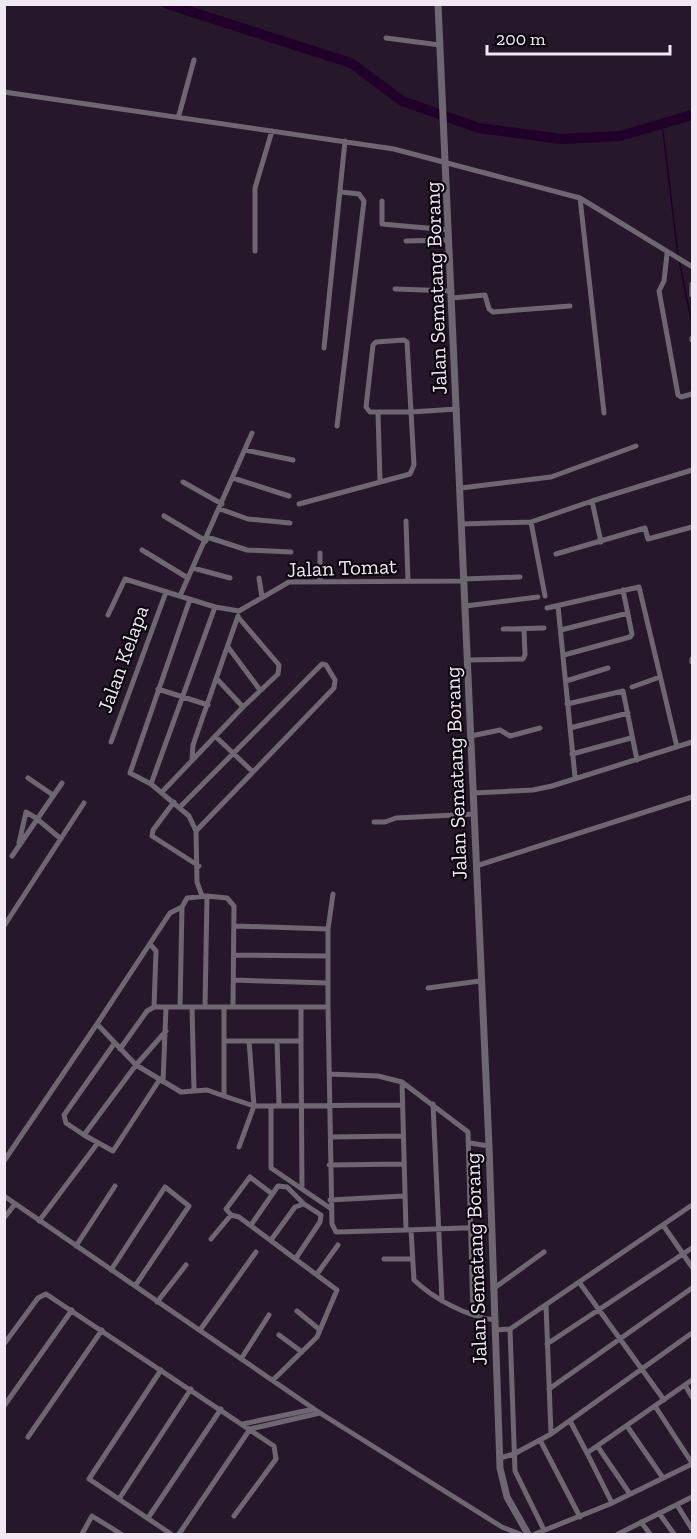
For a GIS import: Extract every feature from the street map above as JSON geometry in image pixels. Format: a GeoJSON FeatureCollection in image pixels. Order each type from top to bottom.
{"type":"FeatureCollection","features":[{"type":"Feature","properties":{"kind":"street","name":"Jalan Sematang Borang"},"geometry":{"type":"LineString","coordinates":[[438,4],[435,45],[442,76],[447,165],[473,793],[468,814],[476,866],[488,1227],[500,1458],[507,1497],[528,1534]]}},
{"type":"Feature","properties":{"kind":"street"},"geometry":{"type":"LineString","coordinates":[[386,38],[435,45]]}},
{"type":"Feature","properties":{"kind":"street"},"geometry":{"type":"LineString","coordinates":[[179,115],[194,60]]}},
{"type":"Feature","properties":{"kind":"street"},"geometry":{"type":"LineString","coordinates":[[4,92],[179,115],[394,148],[447,165],[580,198],[667,254],[690,266]]}},
{"type":"Feature","properties":{"kind":"street"},"geometry":{"type":"LineString","coordinates":[[255,252],[255,188],[272,130]]}},
{"type":"Feature","properties":{"kind":"street"},"geometry":{"type":"LineString","coordinates":[[324,348],[345,141]]}},
{"type":"Feature","properties":{"kind":"street"},"geometry":{"type":"LineString","coordinates":[[337,426],[364,201],[359,194],[341,192]]}},
{"type":"Feature","properties":{"kind":"street"},"geometry":{"type":"LineString","coordinates":[[580,198],[604,413]]}},
{"type":"Feature","properties":{"kind":"street"},"geometry":{"type":"LineString","coordinates":[[382,201],[382,224],[449,230]]}},
{"type":"Feature","properties":{"kind":"street"},"geometry":{"type":"LineString","coordinates":[[406,241],[449,240]]}},
{"type":"Feature","properties":{"kind":"street"},"geometry":{"type":"LineString","coordinates":[[667,254],[664,281],[659,291],[665,326],[678,395],[681,397],[693,394]]}},
{"type":"Feature","properties":{"kind":"street"},"geometry":{"type":"LineString","coordinates":[[693,284],[693,295]]}},
{"type":"Feature","properties":{"kind":"street"},"geometry":{"type":"LineString","coordinates":[[395,289],[485,295],[489,309],[493,312],[570,306]]}},
{"type":"Feature","properties":{"kind":"street"},"geometry":{"type":"LineString","coordinates":[[299,504],[380,480],[410,474],[413,470],[411,412],[407,342],[404,340],[376,342],[373,345],[366,407],[370,412],[411,412],[457,409]]}},
{"type":"Feature","properties":{"kind":"street"},"geometry":{"type":"LineString","coordinates":[[378,413],[380,480]]}},
{"type":"Feature","properties":{"kind":"street"},"geometry":{"type":"LineString","coordinates":[[180,596],[252,433]]}},
{"type":"Feature","properties":{"kind":"street"},"geometry":{"type":"LineString","coordinates":[[461,488],[543,478],[636,446]]}},
{"type":"Feature","properties":{"kind":"street"},"geometry":{"type":"LineString","coordinates":[[245,450],[293,460]]}},
{"type":"Feature","properties":{"kind":"street"},"geometry":{"type":"LineString","coordinates":[[461,524],[531,522],[693,470]]}},
{"type":"Feature","properties":{"kind":"street"},"geometry":{"type":"LineString","coordinates":[[233,478],[289,496]]}},
{"type":"Feature","properties":{"kind":"street"},"geometry":{"type":"LineString","coordinates":[[183,482],[221,506],[248,519],[290,523]]}},
{"type":"Feature","properties":{"kind":"street"},"geometry":{"type":"LineString","coordinates":[[591,501],[601,542]]}},
{"type":"Feature","properties":{"kind":"street"},"geometry":{"type":"LineString","coordinates":[[164,516],[206,539],[247,550],[291,552]]}},
{"type":"Feature","properties":{"kind":"street"},"geometry":{"type":"LineString","coordinates":[[406,521],[408,581]]}},
{"type":"Feature","properties":{"kind":"street"},"geometry":{"type":"LineString","coordinates":[[531,522],[545,596]]}},
{"type":"Feature","properties":{"kind":"street"},"geometry":{"type":"LineString","coordinates":[[556,554],[645,528],[648,539],[693,527]]}},
{"type":"Feature","properties":{"kind":"street"},"geometry":{"type":"LineString","coordinates":[[142,550],[188,578]]}},
{"type":"Feature","properties":{"kind":"street"},"geometry":{"type":"LineString","coordinates":[[320,553],[320,581]]}},
{"type":"Feature","properties":{"kind":"street"},"geometry":{"type":"LineString","coordinates":[[193,568],[230,578]]}},
{"type":"Feature","properties":{"kind":"street","name":"Jalan Tomat"},"geometry":{"type":"LineString","coordinates":[[239,614],[262,597],[289,582],[520,577]]}},
{"type":"Feature","properties":{"kind":"street"},"geometry":{"type":"LineString","coordinates":[[259,578],[262,597]]}},
{"type":"Feature","properties":{"kind":"street"},"geometry":{"type":"LineString","coordinates":[[108,615],[125,579],[239,614],[279,666],[278,674],[243,707],[162,792]]}},
{"type":"Feature","properties":{"kind":"street"},"geometry":{"type":"LineString","coordinates":[[547,608],[639,587],[677,747]]}},
{"type":"Feature","properties":{"kind":"street"},"geometry":{"type":"LineString","coordinates":[[564,655],[630,638],[632,634],[622,590]]}},
{"type":"Feature","properties":{"kind":"street","name":"Jalan Kelapa"},"geometry":{"type":"LineString","coordinates":[[112,740],[165,592]]}},
{"type":"Feature","properties":{"kind":"street"},"geometry":{"type":"LineString","coordinates":[[465,606],[538,597]]}},
{"type":"Feature","properties":{"kind":"street"},"geometry":{"type":"LineString","coordinates":[[190,599],[130,771],[132,777],[151,784],[180,807],[189,816],[196,831],[199,866],[197,882],[204,896],[205,1007]]}},
{"type":"Feature","properties":{"kind":"street"},"geometry":{"type":"LineString","coordinates":[[558,606],[575,777]]}},
{"type":"Feature","properties":{"kind":"street"},"geometry":{"type":"LineString","coordinates":[[151,784],[215,607]]}},
{"type":"Feature","properties":{"kind":"street"},"geometry":{"type":"LineString","coordinates":[[561,630],[628,613]]}},
{"type":"Feature","properties":{"kind":"street"},"geometry":{"type":"LineString","coordinates":[[192,759],[193,745],[239,614]]}},
{"type":"Feature","properties":{"kind":"street"},"geometry":{"type":"LineString","coordinates":[[502,629],[544,628]]}},
{"type":"Feature","properties":{"kind":"street"},"geometry":{"type":"LineString","coordinates":[[468,660],[523,659],[525,655],[524,629]]}},
{"type":"Feature","properties":{"kind":"street"},"geometry":{"type":"LineString","coordinates":[[228,647],[260,690]]}},
{"type":"Feature","properties":{"kind":"street"},"geometry":{"type":"LineString","coordinates":[[180,807],[322,664],[326,664],[335,680],[334,688],[196,831]]}},
{"type":"Feature","properties":{"kind":"street"},"geometry":{"type":"LineString","coordinates":[[566,681],[608,668]]}},
{"type":"Feature","properties":{"kind":"street"},"geometry":{"type":"LineString","coordinates":[[632,687],[660,677]]}},
{"type":"Feature","properties":{"kind":"street"},"geometry":{"type":"LineString","coordinates":[[217,679],[243,707]]}},
{"type":"Feature","properties":{"kind":"street"},"geometry":{"type":"LineString","coordinates":[[158,689],[208,705]]}},
{"type":"Feature","properties":{"kind":"street"},"geometry":{"type":"LineString","coordinates":[[567,704],[622,691],[637,759]]}},
{"type":"Feature","properties":{"kind":"street"},"geometry":{"type":"LineString","coordinates":[[570,728],[628,713]]}},
{"type":"Feature","properties":{"kind":"street"},"geometry":{"type":"LineString","coordinates":[[471,736],[500,730],[510,736],[540,728]]}},
{"type":"Feature","properties":{"kind":"street"},"geometry":{"type":"LineString","coordinates":[[215,736],[253,772]]}},
{"type":"Feature","properties":{"kind":"street"},"geometry":{"type":"LineString","coordinates":[[572,754],[631,738]]}},
{"type":"Feature","properties":{"kind":"street"},"geometry":{"type":"LineString","coordinates":[[473,793],[533,790],[693,742]]}},
{"type":"Feature","properties":{"kind":"street"},"geometry":{"type":"LineString","coordinates":[[28,778],[53,795]]}},
{"type":"Feature","properties":{"kind":"street"},"geometry":{"type":"LineString","coordinates":[[12,856],[62,783]]}},
{"type":"Feature","properties":{"kind":"street"},"geometry":{"type":"LineString","coordinates":[[476,866],[693,797]]}},
{"type":"Feature","properties":{"kind":"street"},"geometry":{"type":"LineString","coordinates":[[4,926],[84,802]]}},
{"type":"Feature","properties":{"kind":"street"},"geometry":{"type":"LineString","coordinates":[[174,802],[153,830],[152,836],[199,866]]}},
{"type":"Feature","properties":{"kind":"street"},"geometry":{"type":"LineString","coordinates":[[18,845],[23,814],[27,813],[61,839]]}},
{"type":"Feature","properties":{"kind":"street"},"geometry":{"type":"LineString","coordinates":[[374,822],[396,818],[468,814]]}},
{"type":"Feature","properties":{"kind":"street"},"geometry":{"type":"LineString","coordinates":[[333,894],[328,928],[331,1137],[329,1165],[330,1208],[336,1232],[488,1227]]}},
{"type":"Feature","properties":{"kind":"street"},"geometry":{"type":"LineString","coordinates":[[180,1007],[182,907],[187,898],[204,896],[227,898],[232,902],[236,926],[233,1007]]}},
{"type":"Feature","properties":{"kind":"street"},"geometry":{"type":"LineString","coordinates":[[4,1161],[170,913],[182,907]]}},
{"type":"Feature","properties":{"kind":"street"},"geometry":{"type":"LineString","coordinates":[[236,926],[328,928]]}},
{"type":"Feature","properties":{"kind":"street"},"geometry":{"type":"LineString","coordinates":[[150,944],[156,951],[154,1006]]}},
{"type":"Feature","properties":{"kind":"street"},"geometry":{"type":"LineString","coordinates":[[234,955],[328,956]]}},
{"type":"Feature","properties":{"kind":"street"},"geometry":{"type":"LineString","coordinates":[[234,980],[328,983]]}},
{"type":"Feature","properties":{"kind":"street"},"geometry":{"type":"LineString","coordinates":[[428,988],[480,981]]}},
{"type":"Feature","properties":{"kind":"street"},"geometry":{"type":"LineString","coordinates":[[120,1049],[147,1011],[154,1006],[328,1007]]}},
{"type":"Feature","properties":{"kind":"street"},"geometry":{"type":"LineString","coordinates":[[192,1006],[194,1090]]}},
{"type":"Feature","properties":{"kind":"street"},"geometry":{"type":"LineString","coordinates":[[114,1044],[64,1115],[66,1123],[110,1151],[115,1149],[162,1081],[166,1007]]}},
{"type":"Feature","properties":{"kind":"street"},"geometry":{"type":"LineString","coordinates":[[224,1007],[224,1096]]}},
{"type":"Feature","properties":{"kind":"street"},"geometry":{"type":"LineString","coordinates":[[301,1007],[302,1189]]}},
{"type":"Feature","properties":{"kind":"street"},"geometry":{"type":"LineString","coordinates":[[97,1024],[136,1065],[181,1092],[207,1090],[254,1106],[302,1104],[401,1106]]}},
{"type":"Feature","properties":{"kind":"street"},"geometry":{"type":"LineString","coordinates":[[84,1135],[136,1065],[166,1031]]}},
{"type":"Feature","properties":{"kind":"street"},"geometry":{"type":"LineString","coordinates":[[225,1041],[301,1041]]}},
{"type":"Feature","properties":{"kind":"street"},"geometry":{"type":"LineString","coordinates":[[240,1147],[254,1106],[249,1041]]}},
{"type":"Feature","properties":{"kind":"street"},"geometry":{"type":"LineString","coordinates":[[277,1041],[279,1105]]}},
{"type":"Feature","properties":{"kind":"street"},"geometry":{"type":"LineString","coordinates":[[329,1074],[378,1076],[402,1082],[466,1130],[472,1143],[477,1316]]}},
{"type":"Feature","properties":{"kind":"street"},"geometry":{"type":"LineString","coordinates":[[402,1082],[404,1196],[414,1280],[442,1301],[492,1320]]}},
{"type":"Feature","properties":{"kind":"street"},"geometry":{"type":"LineString","coordinates":[[433,1104],[441,1229],[442,1301]]}},
{"type":"Feature","properties":{"kind":"street"},"geometry":{"type":"LineString","coordinates":[[272,1106],[271,1168],[330,1208]]}},
{"type":"Feature","properties":{"kind":"street"},"geometry":{"type":"LineString","coordinates":[[331,1137],[402,1136]]}},
{"type":"Feature","properties":{"kind":"street"},"geometry":{"type":"LineString","coordinates":[[472,1143],[486,1145]]}},
{"type":"Feature","properties":{"kind":"street"},"geometry":{"type":"LineString","coordinates":[[39,1221],[97,1144]]}},
{"type":"Feature","properties":{"kind":"street"},"geometry":{"type":"LineString","coordinates":[[329,1165],[404,1164]]}},
{"type":"Feature","properties":{"kind":"street"},"geometry":{"type":"LineString","coordinates":[[271,1193],[250,1177],[226,1209],[231,1215],[251,1225],[337,1290],[320,1330],[302,1352],[273,1380]]}},
{"type":"Feature","properties":{"kind":"street"},"geometry":{"type":"LineString","coordinates":[[76,1246],[115,1186]]}},
{"type":"Feature","properties":{"kind":"street"},"geometry":{"type":"LineString","coordinates":[[251,1225],[271,1193],[278,1186],[283,1186],[315,1210],[321,1218],[310,1240],[296,1258]]}},
{"type":"Feature","properties":{"kind":"street"},"geometry":{"type":"LineString","coordinates":[[111,1270],[165,1187],[189,1206],[135,1286]]}},
{"type":"Feature","properties":{"kind":"street"},"geometry":{"type":"LineString","coordinates":[[4,1196],[320,1413],[502,1527],[520,1534]]}},
{"type":"Feature","properties":{"kind":"street"},"geometry":{"type":"LineString","coordinates":[[330,1200],[404,1196]]}},
{"type":"Feature","properties":{"kind":"street"},"geometry":{"type":"LineString","coordinates":[[4,1218],[15,1204]]}},
{"type":"Feature","properties":{"kind":"street"},"geometry":{"type":"LineString","coordinates":[[271,1240],[295,1207],[304,1204]]}},
{"type":"Feature","properties":{"kind":"street"},"geometry":{"type":"LineString","coordinates":[[495,1330],[510,1329],[693,1204]]}},
{"type":"Feature","properties":{"kind":"street"},"geometry":{"type":"LineString","coordinates":[[211,1239],[231,1215]]}},
{"type":"Feature","properties":{"kind":"street"},"geometry":{"type":"LineString","coordinates":[[663,1225],[693,1267]]}},
{"type":"Feature","properties":{"kind":"street"},"geometry":{"type":"LineString","coordinates":[[317,1274],[338,1245]]}},
{"type":"Feature","properties":{"kind":"street"},"geometry":{"type":"LineString","coordinates":[[547,1344],[693,1248]]}},
{"type":"Feature","properties":{"kind":"street"},"geometry":{"type":"LineString","coordinates":[[200,1330],[256,1252]]}},
{"type":"Feature","properties":{"kind":"street"},"geometry":{"type":"LineString","coordinates":[[493,1289],[544,1252]]}},
{"type":"Feature","properties":{"kind":"street"},"geometry":{"type":"LineString","coordinates":[[384,1259],[411,1259]]}},
{"type":"Feature","properties":{"kind":"street"},"geometry":{"type":"LineString","coordinates":[[158,1302],[186,1265]]}},
{"type":"Feature","properties":{"kind":"street"},"geometry":{"type":"LineString","coordinates":[[579,1282],[664,1400]]}},
{"type":"Feature","properties":{"kind":"street"},"geometry":{"type":"LineString","coordinates":[[549,1389],[693,1288]]}},
{"type":"Feature","properties":{"kind":"street"},"geometry":{"type":"LineString","coordinates":[[4,1344],[43,1293],[72,1310],[274,1446],[277,1455],[234,1516]]}},
{"type":"Feature","properties":{"kind":"street"},"geometry":{"type":"LineString","coordinates":[[546,1305],[551,1434]]}},
{"type":"Feature","properties":{"kind":"street"},"geometry":{"type":"LineString","coordinates":[[4,1406],[72,1310]]}},
{"type":"Feature","properties":{"kind":"street"},"geometry":{"type":"LineString","coordinates":[[297,1311],[320,1330]]}},
{"type":"Feature","properties":{"kind":"street"},"geometry":{"type":"LineString","coordinates":[[242,1359],[269,1316]]}},
{"type":"Feature","properties":{"kind":"street"},"geometry":{"type":"LineString","coordinates":[[510,1329],[514,1454],[518,1478],[544,1530]]}},
{"type":"Feature","properties":{"kind":"street"},"geometry":{"type":"LineString","coordinates":[[28,1437],[102,1330]]}},
{"type":"Feature","properties":{"kind":"street"},"geometry":{"type":"LineString","coordinates":[[500,1458],[514,1454],[551,1434],[693,1334]]}},
{"type":"Feature","properties":{"kind":"street"},"geometry":{"type":"LineString","coordinates":[[279,1335],[302,1352]]}},
{"type":"Feature","properties":{"kind":"street"},"geometry":{"type":"LineString","coordinates":[[162,1370],[89,1479],[171,1534]]}},
{"type":"Feature","properties":{"kind":"street"},"geometry":{"type":"LineString","coordinates":[[587,1453],[693,1380]]}},
{"type":"Feature","properties":{"kind":"street"},"geometry":{"type":"LineString","coordinates":[[685,1385],[693,1397]]}},
{"type":"Feature","properties":{"kind":"street"},"geometry":{"type":"LineString","coordinates":[[119,1499],[191,1389]]}},
{"type":"Feature","properties":{"kind":"street"},"geometry":{"type":"LineString","coordinates":[[536,1534],[612,1503],[693,1464],[655,1407]]}},
{"type":"Feature","properties":{"kind":"street"},"geometry":{"type":"LineString","coordinates":[[148,1518],[221,1409]]}},
{"type":"Feature","properties":{"kind":"street"},"geometry":{"type":"LineString","coordinates":[[243,1424],[314,1409]]}},
{"type":"Feature","properties":{"kind":"street"},"geometry":{"type":"LineString","coordinates":[[179,1534],[250,1429],[320,1413]]}},
{"type":"Feature","properties":{"kind":"street"},"geometry":{"type":"LineString","coordinates":[[570,1421],[612,1503]]}},
{"type":"Feature","properties":{"kind":"street"},"geometry":{"type":"LineString","coordinates":[[627,1426],[663,1478]]}},
{"type":"Feature","properties":{"kind":"street"},"geometry":{"type":"LineString","coordinates":[[540,1440],[580,1517]]}},
{"type":"Feature","properties":{"kind":"street"},"geometry":{"type":"LineString","coordinates":[[598,1446],[630,1494]]}},
{"type":"Feature","properties":{"kind":"street"},"geometry":{"type":"LineString","coordinates":[[621,1533],[692,1498]]}},
{"type":"Feature","properties":{"kind":"street"},"geometry":{"type":"LineString","coordinates":[[677,1505],[693,1529]]}},
{"type":"Feature","properties":{"kind":"street"},"geometry":{"type":"LineString","coordinates":[[659,1513],[674,1534]]}},
{"type":"Feature","properties":{"kind":"street"},"geometry":{"type":"LineString","coordinates":[[82,1534],[92,1516],[113,1533],[121,1534]]}},
{"type":"Feature","properties":{"kind":"street"},"geometry":{"type":"LineString","coordinates":[[641,1522],[650,1534]]}},
{"type":"Feature","properties":{"kind":"waterway"},"geometry":{"type":"LineString","coordinates":[[167,4],[351,63],[402,101],[479,128],[562,139],[620,136],[692,115]]}},
{"type":"Feature","properties":{"kind":"waterway"},"geometry":{"type":"LineString","coordinates":[[662,123],[678,255]]}},
{"type":"Feature","properties":{"kind":"waterway"},"geometry":{"type":"LineString","coordinates":[[679,260],[692,324]]}}]}
